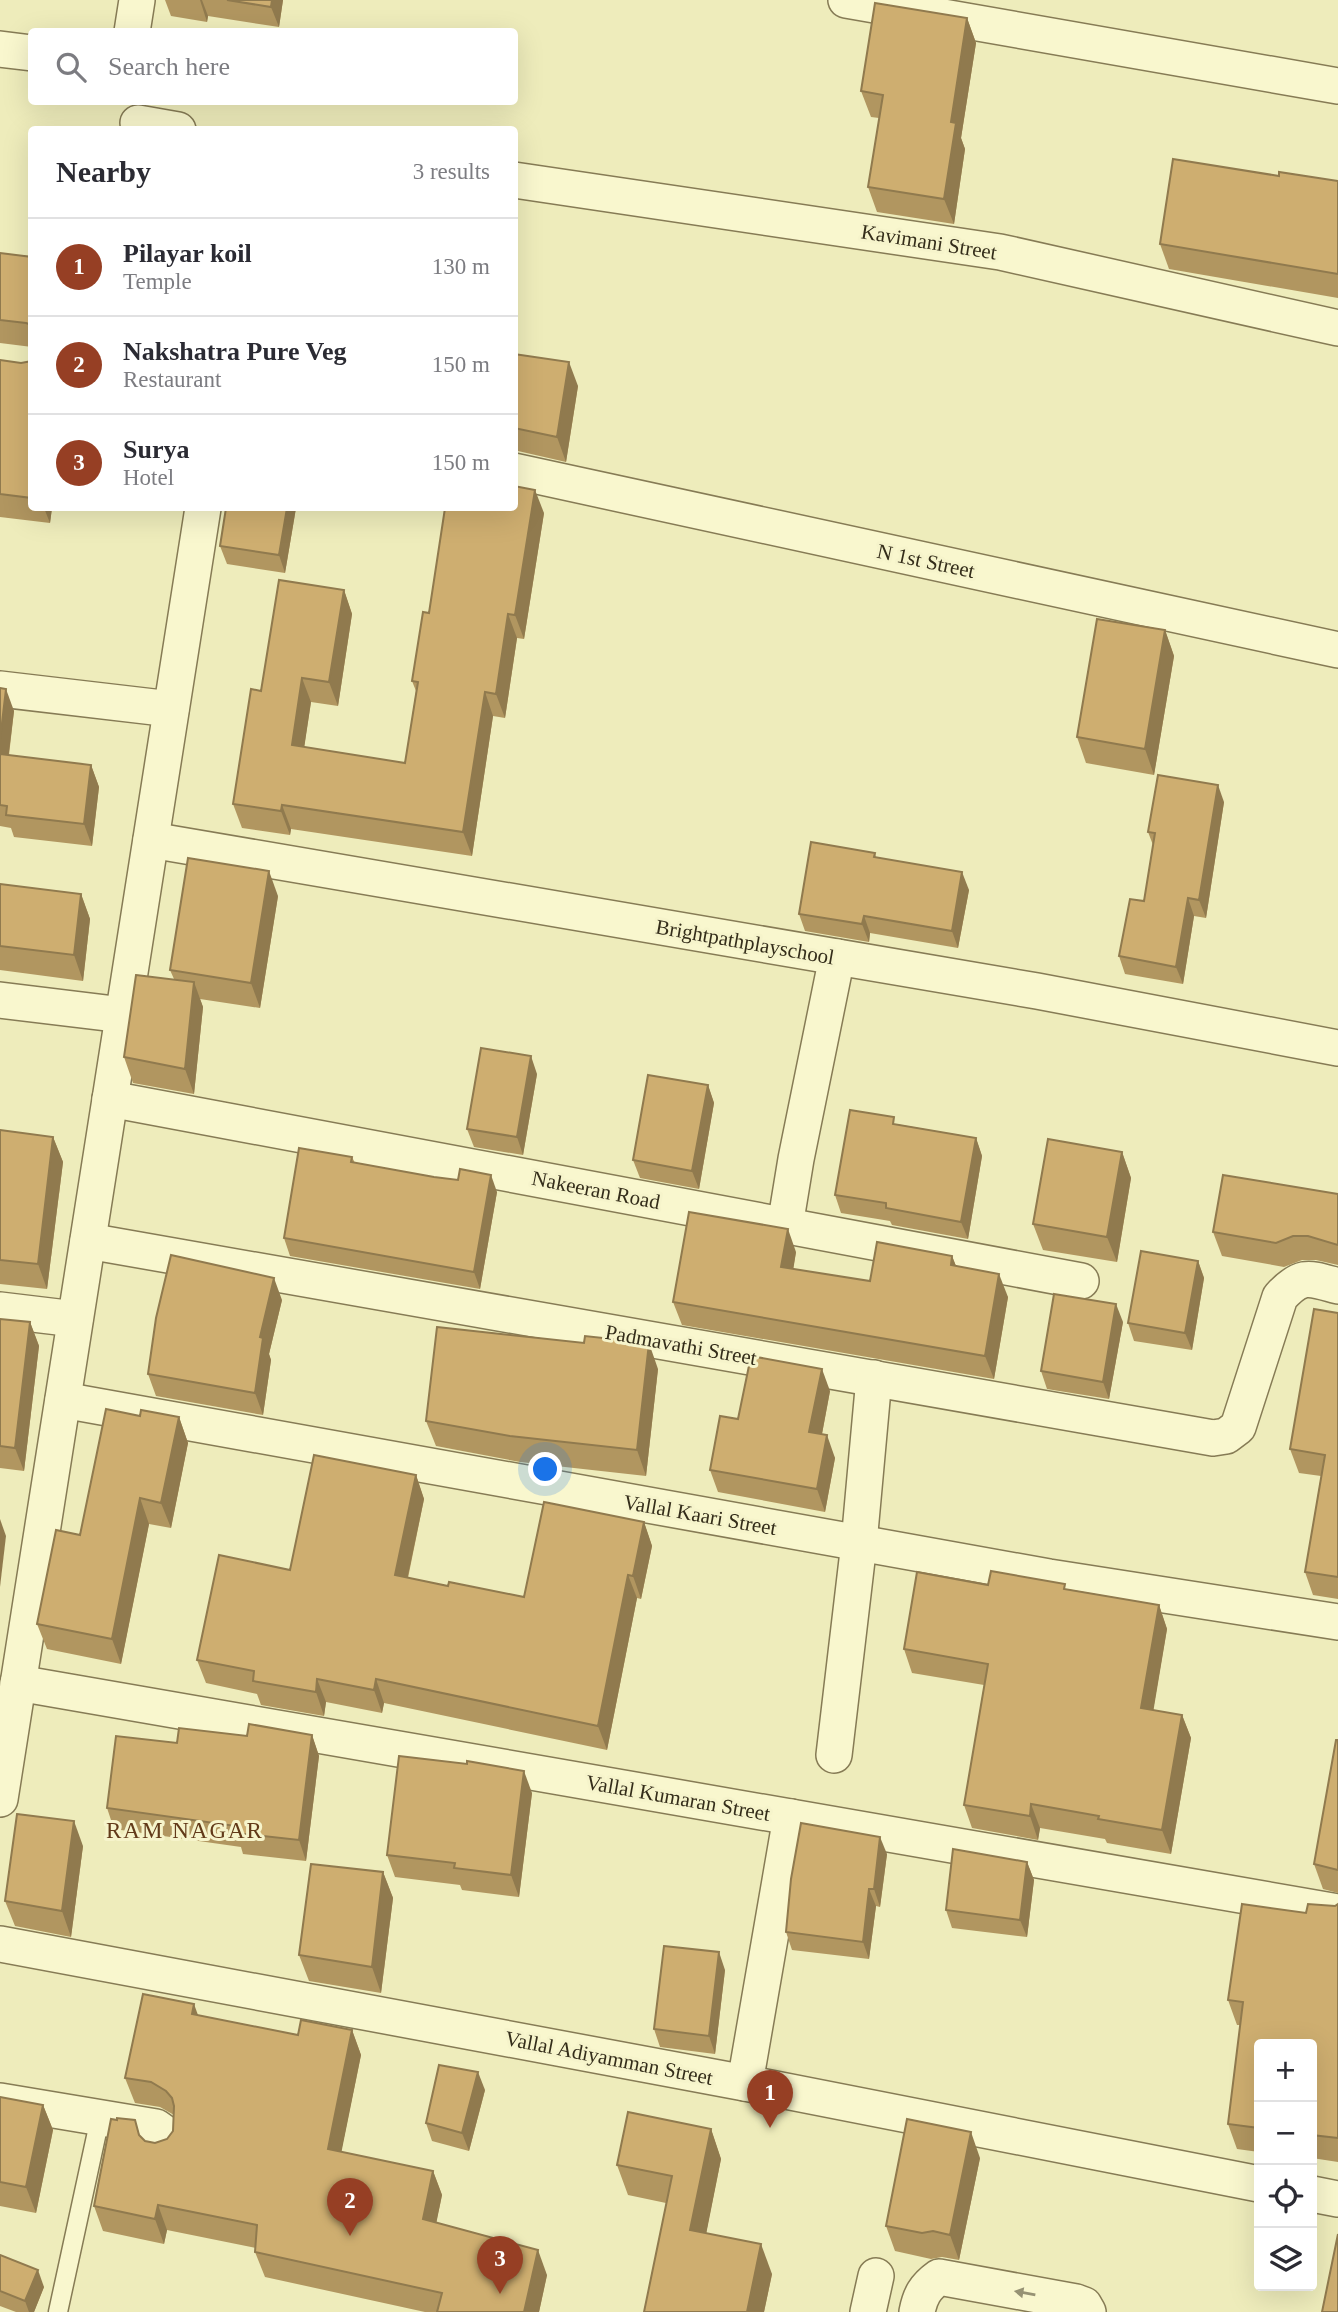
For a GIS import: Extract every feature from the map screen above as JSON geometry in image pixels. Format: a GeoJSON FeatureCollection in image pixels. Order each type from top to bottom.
{"type":"FeatureCollection","features":[{"type":"Feature","properties":{"kind":"street"},"geometry":{"type":"LineString","coordinates":[[133,28],[138,0]]}},
{"type":"Feature","properties":{"kind":"street"},"geometry":{"type":"LineString","coordinates":[[846,0],[1338,86]]}},
{"type":"Feature","properties":{"kind":"street"},"geometry":{"type":"LineString","coordinates":[[0,49],[28,52]]}},
{"type":"Feature","properties":{"kind":"street"},"geometry":{"type":"LineString","coordinates":[[136,118],[164,126]]}},
{"type":"Feature","properties":{"kind":"street","name":"Kavimani Street"},"geometry":{"type":"LineString","coordinates":[[518,181],[1000,252],[1338,328]]}},
{"type":"Feature","properties":{"kind":"street","name":"N 1st Street"},"geometry":{"type":"LineString","coordinates":[[518,472],[1338,650]]}},
{"type":"Feature","properties":{"kind":"street"},"geometry":{"type":"LineString","coordinates":[[0,1799],[18,1683],[14,1618],[62,1400],[203,511]]}},
{"type":"Feature","properties":{"kind":"street"},"geometry":{"type":"LineString","coordinates":[[0,689],[171,709]]}},
{"type":"Feature","properties":{"kind":"street","name":"Brightpathplayschool"},"geometry":{"type":"LineString","coordinates":[[151,840],[1037,991],[1338,1048]]}},
{"type":"Feature","properties":{"kind":"street"},"geometry":{"type":"LineString","coordinates":[[785,1226],[837,957]]}},
{"type":"Feature","properties":{"kind":"street"},"geometry":{"type":"LineString","coordinates":[[0,1000],[123,1015]]}},
{"type":"Feature","properties":{"kind":"street","name":"Nakeeran Road"},"geometry":{"type":"LineString","coordinates":[[110,1099],[1081,1281]]}},
{"type":"Feature","properties":{"kind":"street","name":"Padmavathi Street"},"geometry":{"type":"LineString","coordinates":[[88,1241],[1213,1437],[1226,1436],[1238,1427],[1280,1297],[1292,1284],[1309,1279],[1338,1286]]}},
{"type":"Feature","properties":{"kind":"street"},"geometry":{"type":"LineString","coordinates":[[0,1310],[75,1320]]}},
{"type":"Feature","properties":{"kind":"street"},"geometry":{"type":"LineString","coordinates":[[834,1755],[859,1543],[874,1378]]}},
{"type":"Feature","properties":{"kind":"street","name":"Vallal Kaari Street"},"geometry":{"type":"LineString","coordinates":[[62,1400],[1049,1577],[1338,1622]]}},
{"type":"Feature","properties":{"kind":"street","name":"Vallal Kumaran Street"},"geometry":{"type":"LineString","coordinates":[[18,1683],[1338,1912]]}},
{"type":"Feature","properties":{"kind":"street"},"geometry":{"type":"LineString","coordinates":[[745,2083],[791,1817]]}},
{"type":"Feature","properties":{"kind":"street","name":"Vallal Adiyamman Street"},"geometry":{"type":"LineString","coordinates":[[0,1944],[745,2083],[1254,2183]]}},
{"type":"Feature","properties":{"kind":"street"},"geometry":{"type":"LineString","coordinates":[[0,2101],[156,2127],[163,2132],[164,2148]]}},
{"type":"Feature","properties":{"kind":"street"},"geometry":{"type":"LineString","coordinates":[[1317,2195],[1338,2199]]}},
{"type":"Feature","properties":{"kind":"street"},"geometry":{"type":"LineString","coordinates":[[868,2312],[897,2297],[920,2297],[928,2285],[939,2277],[1076,2302],[1084,2305],[1088,2312]]}},
{"type":"Feature","properties":{"kind":"lane"},"geometry":{"type":"LineString","coordinates":[[58,2312],[100,2118]]}},
{"type":"Feature","properties":{"kind":"building"},"geometry":{"type":"Polygon","coordinates":[[[227,0],[272,0],[271,7],[227,0]]]}},
{"type":"Feature","properties":{"kind":"building"},"geometry":{"type":"Polygon","coordinates":[[[875,3],[967,18],[951,122],[956,123],[944,199],[868,187],[883,95],[861,91],[875,3]]]}},
{"type":"Feature","properties":{"kind":"building"},"geometry":{"type":"Polygon","coordinates":[[[1173,159],[1279,176],[1279,172],[1338,181],[1338,274],[1160,244],[1173,159]]]}},
{"type":"Feature","properties":{"kind":"building"},"geometry":{"type":"Polygon","coordinates":[[[0,253],[28,256],[28,324],[0,320],[0,253]]]}},
{"type":"Feature","properties":{"kind":"building"},"geometry":{"type":"Polygon","coordinates":[[[518,355],[569,362],[557,437],[518,429],[518,355]]]}},
{"type":"Feature","properties":{"kind":"building"},"geometry":{"type":"Polygon","coordinates":[[[0,360],[28,362],[28,498],[0,494],[0,360]]]}},
{"type":"Feature","properties":{"kind":"building"},"geometry":{"type":"Polygon","coordinates":[[[518,487],[535,490],[515,615],[508,614],[496,694],[485,692],[463,832],[282,805],[281,811],[233,804],[251,689],[261,691],[279,580],[344,590],[329,682],[302,678],[292,745],[405,763],[418,682],[412,681],[423,612],[429,613],[445,511],[518,511],[518,487]]]}},
{"type":"Feature","properties":{"kind":"building"},"geometry":{"type":"Polygon","coordinates":[[[226,511],[286,511],[279,555],[220,546],[226,511]]]}},
{"type":"Feature","properties":{"kind":"building"},"geometry":{"type":"Polygon","coordinates":[[[1097,619],[1165,630],[1145,749],[1077,737],[1097,619]]]}},
{"type":"Feature","properties":{"kind":"building"},"geometry":{"type":"Polygon","coordinates":[[[0,688],[6,689],[0,740],[0,688]]]}},
{"type":"Feature","properties":{"kind":"building"},"geometry":{"type":"Polygon","coordinates":[[[0,754],[91,765],[84,824],[6,815],[7,806],[0,805],[0,754]]]}},
{"type":"Feature","properties":{"kind":"building"},"geometry":{"type":"Polygon","coordinates":[[[1158,775],[1218,785],[1199,900],[1188,898],[1176,967],[1119,956],[1130,899],[1144,901],[1155,833],[1148,832],[1158,775]]]}},
{"type":"Feature","properties":{"kind":"building"},"geometry":{"type":"Polygon","coordinates":[[[811,842],[875,853],[874,857],[962,872],[952,931],[864,916],[862,924],[799,914],[811,842]]]}},
{"type":"Feature","properties":{"kind":"building"},"geometry":{"type":"Polygon","coordinates":[[[188,858],[269,871],[251,983],[170,970],[188,858]]]}},
{"type":"Feature","properties":{"kind":"building"},"geometry":{"type":"Polygon","coordinates":[[[0,884],[81,894],[74,955],[0,946],[0,884]]]}},
{"type":"Feature","properties":{"kind":"building"},"geometry":{"type":"Polygon","coordinates":[[[136,975],[194,982],[185,1069],[124,1057],[136,975]]]}},
{"type":"Feature","properties":{"kind":"building"},"geometry":{"type":"Polygon","coordinates":[[[481,1048],[531,1056],[517,1137],[467,1129],[481,1048]]]}},
{"type":"Feature","properties":{"kind":"building"},"geometry":{"type":"Polygon","coordinates":[[[648,1075],[708,1085],[692,1171],[633,1160],[648,1075]]]}},
{"type":"Feature","properties":{"kind":"building"},"geometry":{"type":"Polygon","coordinates":[[[850,1110],[894,1117],[893,1124],[976,1138],[961,1222],[886,1208],[886,1203],[835,1195],[850,1110]]]}},
{"type":"Feature","properties":{"kind":"building"},"geometry":{"type":"Polygon","coordinates":[[[0,1130],[53,1137],[38,1264],[0,1260],[0,1130]]]}},
{"type":"Feature","properties":{"kind":"building"},"geometry":{"type":"Polygon","coordinates":[[[1048,1139],[1122,1152],[1107,1237],[1033,1224],[1048,1139]]]}},
{"type":"Feature","properties":{"kind":"building"},"geometry":{"type":"Polygon","coordinates":[[[299,1148],[352,1157],[351,1162],[434,1177],[458,1180],[460,1169],[491,1175],[474,1272],[284,1238],[299,1148]]]}},
{"type":"Feature","properties":{"kind":"building"},"geometry":{"type":"Polygon","coordinates":[[[1223,1175],[1338,1194],[1338,1245],[1308,1236],[1293,1236],[1276,1243],[1213,1232],[1223,1175]]]}},
{"type":"Feature","properties":{"kind":"building"},"geometry":{"type":"Polygon","coordinates":[[[689,1212],[788,1229],[781,1267],[870,1281],[877,1242],[952,1256],[951,1265],[999,1274],[985,1356],[673,1302],[689,1212]]]}},
{"type":"Feature","properties":{"kind":"building"},"geometry":{"type":"Polygon","coordinates":[[[1141,1251],[1198,1261],[1185,1333],[1128,1323],[1141,1251]]]}},
{"type":"Feature","properties":{"kind":"building"},"geometry":{"type":"Polygon","coordinates":[[[171,1255],[274,1278],[260,1337],[263,1338],[255,1393],[148,1374],[156,1318],[171,1255]]]}},
{"type":"Feature","properties":{"kind":"building"},"geometry":{"type":"Polygon","coordinates":[[[1054,1294],[1116,1304],[1103,1382],[1041,1371],[1054,1294]]]}},
{"type":"Feature","properties":{"kind":"building"},"geometry":{"type":"Polygon","coordinates":[[[1314,1309],[1338,1313],[1338,1577],[1305,1572],[1325,1455],[1290,1449],[1314,1309]]]}},
{"type":"Feature","properties":{"kind":"building"},"geometry":{"type":"Polygon","coordinates":[[[0,1319],[30,1322],[15,1448],[0,1446],[0,1319]]]}},
{"type":"Feature","properties":{"kind":"building"},"geometry":{"type":"Polygon","coordinates":[[[437,1327],[584,1343],[585,1336],[649,1343],[637,1450],[510,1436],[426,1421],[437,1327]]]}},
{"type":"Feature","properties":{"kind":"building"},"geometry":{"type":"Polygon","coordinates":[[[751,1356],[822,1369],[809,1432],[827,1435],[817,1489],[710,1470],[720,1416],[738,1419],[751,1356]]]}},
{"type":"Feature","properties":{"kind":"building"},"geometry":{"type":"Polygon","coordinates":[[[106,1409],[140,1416],[141,1410],[179,1417],[161,1503],[140,1498],[112,1639],[37,1624],[56,1530],[80,1535],[106,1409]]]}},
{"type":"Feature","properties":{"kind":"building"},"geometry":{"type":"Polygon","coordinates":[[[314,1455],[416,1475],[395,1575],[448,1586],[449,1582],[524,1597],[544,1502],[644,1522],[633,1576],[628,1575],[598,1726],[376,1679],[374,1690],[317,1679],[316,1692],[253,1681],[254,1671],[197,1660],[219,1555],[290,1570],[314,1455]]]}},
{"type":"Feature","properties":{"kind":"building"},"geometry":{"type":"Polygon","coordinates":[[[991,1571],[1065,1584],[1064,1589],[1159,1605],[1141,1708],[1182,1715],[1162,1830],[1031,1804],[1030,1816],[964,1805],[988,1664],[904,1649],[917,1572],[988,1585],[991,1571]]]}},
{"type":"Feature","properties":{"kind":"building"},"geometry":{"type":"Polygon","coordinates":[[[249,1724],[312,1735],[299,1840],[235,1833],[236,1826],[107,1808],[116,1736],[177,1743],[179,1728],[247,1736],[249,1724]]]}},
{"type":"Feature","properties":{"kind":"building"},"geometry":{"type":"Polygon","coordinates":[[[1338,1740],[1338,1870],[1314,1864],[1338,1740]]]}},
{"type":"Feature","properties":{"kind":"building"},"geometry":{"type":"Polygon","coordinates":[[[399,1756],[467,1764],[467,1761],[524,1771],[511,1875],[454,1868],[455,1863],[387,1855],[399,1756]]]}},
{"type":"Feature","properties":{"kind":"building"},"geometry":{"type":"Polygon","coordinates":[[[17,1814],[74,1821],[62,1911],[5,1901],[17,1814]]]}},
{"type":"Feature","properties":{"kind":"building"},"geometry":{"type":"Polygon","coordinates":[[[801,1823],[880,1837],[874,1889],[869,1889],[863,1942],[786,1932],[791,1879],[801,1823]]]}},
{"type":"Feature","properties":{"kind":"building"},"geometry":{"type":"Polygon","coordinates":[[[953,1849],[1027,1862],[1020,1920],[946,1910],[953,1849]]]}},
{"type":"Feature","properties":{"kind":"building"},"geometry":{"type":"Polygon","coordinates":[[[311,1864],[383,1872],[372,1967],[299,1955],[311,1864]]]}},
{"type":"Feature","properties":{"kind":"building"},"geometry":{"type":"Polygon","coordinates":[[[1242,1904],[1306,1913],[1308,1904],[1338,1904],[1338,2138],[1317,2136],[1317,2039],[1254,2039],[1254,2127],[1228,2124],[1243,2002],[1228,2000],[1242,1904]]]}},
{"type":"Feature","properties":{"kind":"building"},"geometry":{"type":"Polygon","coordinates":[[[664,1946],[719,1952],[709,2036],[654,2029],[664,1946]]]}},
{"type":"Feature","properties":{"kind":"building"},"geometry":{"type":"Polygon","coordinates":[[[143,1994],[194,2004],[192,2014],[298,2035],[301,2020],[352,2030],[328,2149],[433,2171],[423,2219],[538,2250],[524,2312],[437,2312],[442,2293],[255,2252],[257,2225],[158,2205],[155,2219],[94,2206],[111,2119],[135,2120],[139,2135],[145,2141],[155,2143],[167,2139],[173,2131],[174,2106],[166,2091],[151,2082],[125,2078],[143,1994]]]}},
{"type":"Feature","properties":{"kind":"building"},"geometry":{"type":"Polygon","coordinates":[[[439,2065],[478,2072],[462,2133],[426,2123],[439,2065]]]}},
{"type":"Feature","properties":{"kind":"building"},"geometry":{"type":"Polygon","coordinates":[[[0,2097],[43,2105],[26,2187],[0,2182],[0,2097]]]}},
{"type":"Feature","properties":{"kind":"building"},"geometry":{"type":"Polygon","coordinates":[[[628,2112],[711,2129],[690,2230],[761,2244],[747,2312],[644,2312],[672,2176],[617,2165],[628,2112]]]}},
{"type":"Feature","properties":{"kind":"building"},"geometry":{"type":"Polygon","coordinates":[[[907,2119],[971,2132],[950,2235],[886,2226],[907,2119]]]}},
{"type":"Feature","properties":{"kind":"building"},"geometry":{"type":"Polygon","coordinates":[[[1338,2234],[1338,2312],[1322,2312],[1338,2234]]]}},
{"type":"Feature","properties":{"kind":"building"},"geometry":{"type":"Polygon","coordinates":[[[0,2255],[38,2270],[25,2301],[0,2291],[0,2255]]]}},
{"type":"Feature","properties":{"kind":"place","name":"Pilayar koil"},"geometry":{"type":"Point","coordinates":[770,2128]}},
{"type":"Feature","properties":{"kind":"place","name":"Nakshatra Pure Veg"},"geometry":{"type":"Point","coordinates":[350,2236]}},
{"type":"Feature","properties":{"kind":"place","name":"Surya"},"geometry":{"type":"Point","coordinates":[500,2294]}},
{"type":"Feature","properties":{"kind":"district","name":"RAM NAGAR"},"geometry":{"type":"Point","coordinates":[185,1830]}}]}
